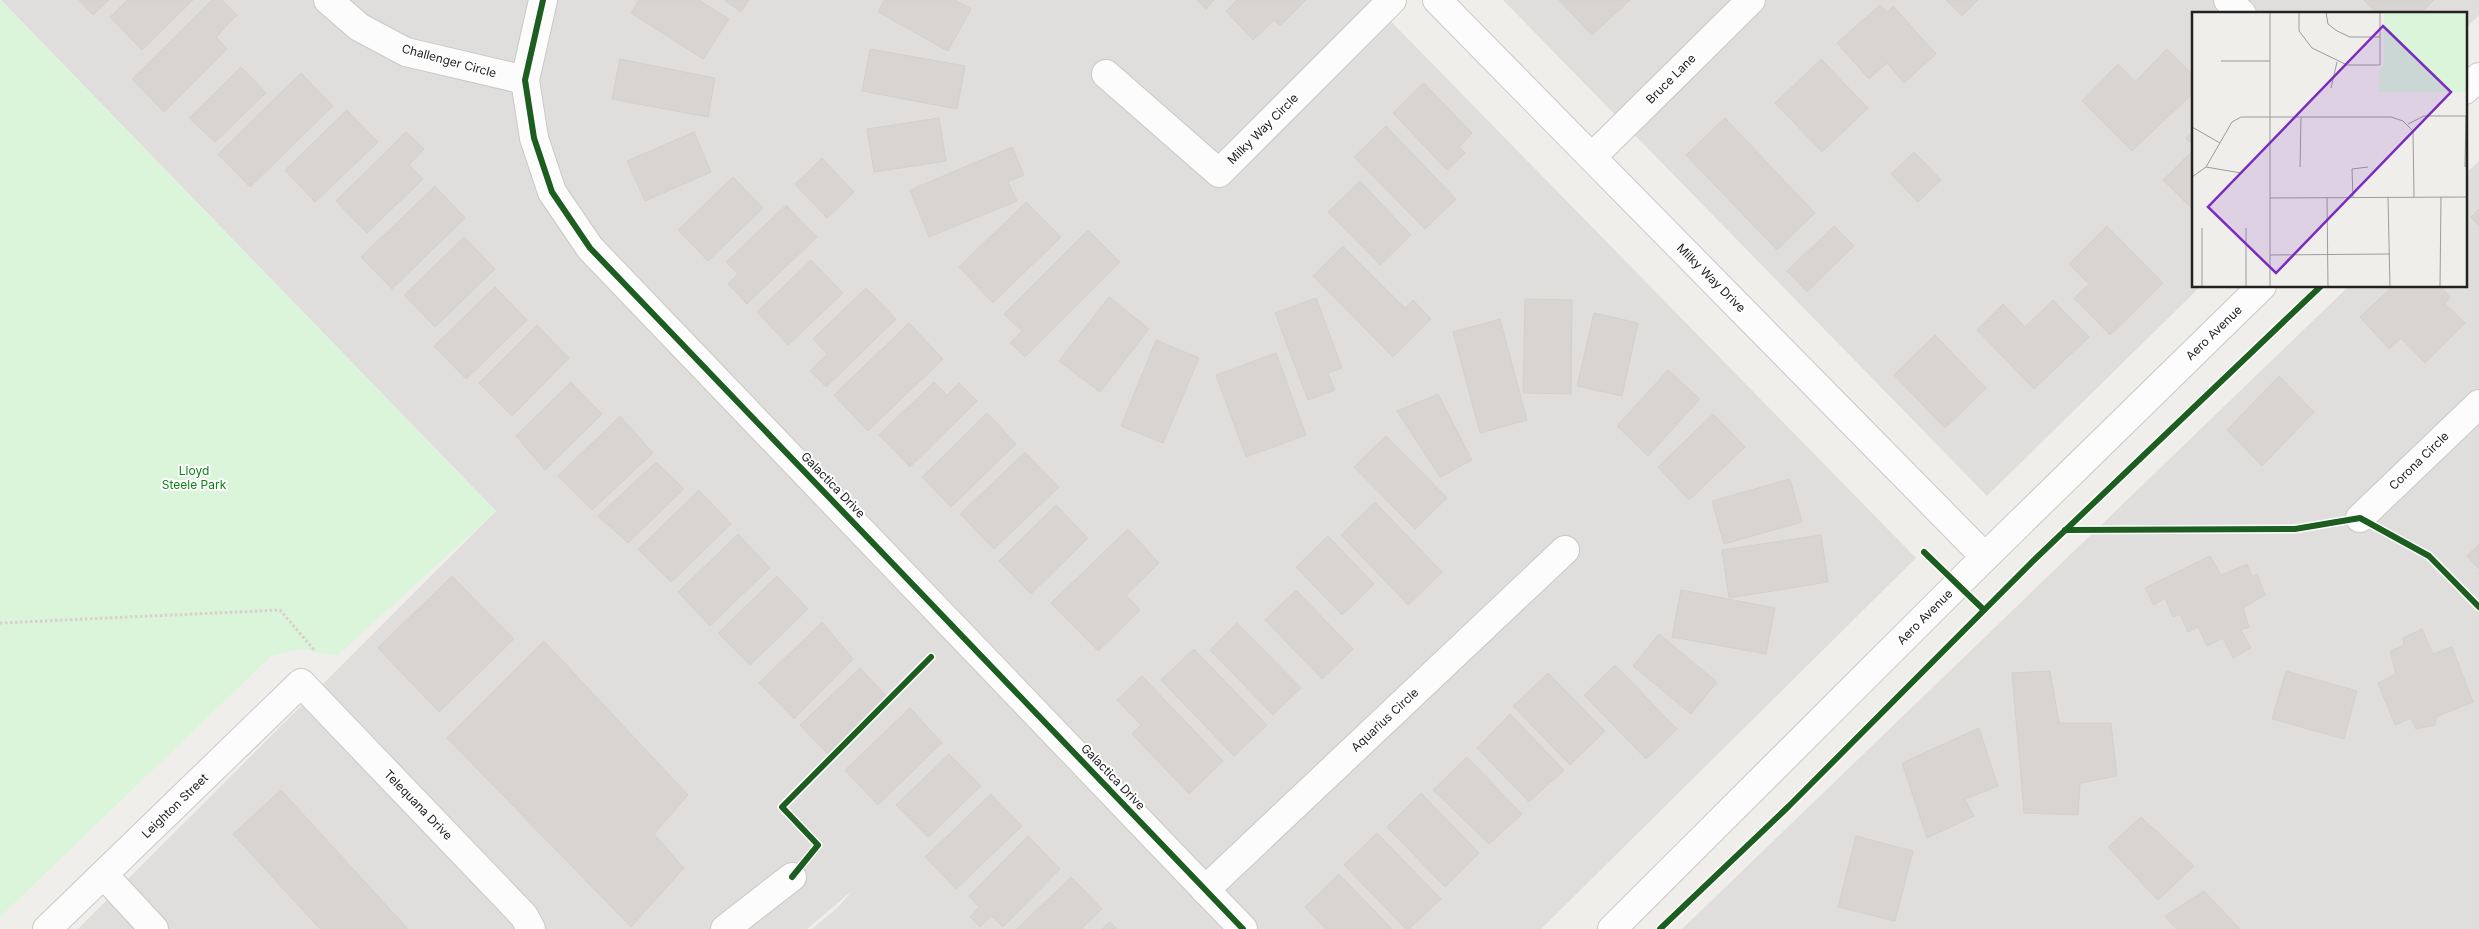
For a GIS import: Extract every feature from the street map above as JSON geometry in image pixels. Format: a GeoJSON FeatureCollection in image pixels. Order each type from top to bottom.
{"type":"FeatureCollection","features":[{"type":"Feature","properties":{"kind":"street","name":"Challenger Circle"},"geometry":{"type":"LineString","coordinates":[[328,0],[358,27],[406,52],[525,80]]}},
{"type":"Feature","properties":{"kind":"street","name":"Galactica Drive"},"geometry":{"type":"LineString","coordinates":[[542,0],[525,80],[534,138],[552,192],[590,248],[1243,929]]}},
{"type":"Feature","properties":{"kind":"street","name":"Milky Way Circle"},"geometry":{"type":"LineString","coordinates":[[1106,74],[1219,173],[1392,0]]}},
{"type":"Feature","properties":{"kind":"street","name":"Milky Way Drive"},"geometry":{"type":"LineString","coordinates":[[1437,0],[1984,557]]}},
{"type":"Feature","properties":{"kind":"street","name":"Bruce Lane"},"geometry":{"type":"LineString","coordinates":[[1592,157],[1751,0]]}},
{"type":"Feature","properties":{"kind":"street"},"geometry":{"type":"LineString","coordinates":[[2228,0],[2240,12]]}},
{"type":"Feature","properties":{"kind":"street"},"geometry":{"type":"LineString","coordinates":[[2466,89],[2479,77]]}},
{"type":"Feature","properties":{"kind":"street","name":"Aero Avenue"},"geometry":{"type":"LineString","coordinates":[[1612,929],[1984,557],[2260,288]]}},
{"type":"Feature","properties":{"kind":"street","name":"Corona Circle"},"geometry":{"type":"LineString","coordinates":[[2360,518],[2479,404]]}},
{"type":"Feature","properties":{"kind":"street","name":"Aquarius Circle"},"geometry":{"type":"LineString","coordinates":[[1205,890],[1565,550]]}},
{"type":"Feature","properties":{"kind":"street","name":"Leighton Street"},"geometry":{"type":"LineString","coordinates":[[48,929],[301,683]]}},
{"type":"Feature","properties":{"kind":"street","name":"Telequana Drive"},"geometry":{"type":"LineString","coordinates":[[301,683],[524,916],[531,929]]}},
{"type":"Feature","properties":{"kind":"street"},"geometry":{"type":"LineString","coordinates":[[104,875],[154,929]]}},
{"type":"Feature","properties":{"kind":"street"},"geometry":{"type":"LineString","coordinates":[[725,929],[792,877]]}},
{"type":"Feature","properties":{"kind":"path"},"geometry":{"type":"LineString","coordinates":[[0,623],[280,610],[315,651]]}},
{"type":"Feature","properties":{"kind":"shaded area"},"geometry":{"type":"Polygon","coordinates":[[[1,0],[1370,0],[1916,558],[1541,929],[812,929],[837,908],[853,890],[807,929],[78,929],[496,511],[1,0]]]}},
{"type":"Feature","properties":{"kind":"shaded area"},"geometry":{"type":"Polygon","coordinates":[[[1503,0],[2479,0],[2479,15],[2466,28],[2466,12],[2192,12],[2192,288],[2199,288],[1987,496],[1503,0]]]}},
{"type":"Feature","properties":{"kind":"shaded area"},"geometry":{"type":"Polygon","coordinates":[[[2479,161],[2479,929],[1682,929],[2347,288],[2466,288],[2466,173],[2479,161]]]}},
{"type":"Feature","properties":{"kind":"green space","name":"Lloyd Steele Park"},"geometry":{"type":"Polygon","coordinates":[[[0,0],[496,511],[337,656],[302,649],[271,656],[0,917],[0,0]]]}},
{"type":"Feature","properties":{"kind":"building"},"geometry":{"type":"Polygon","coordinates":[[[79,0],[109,0],[93,15],[79,0]]]}},
{"type":"Feature","properties":{"kind":"building"},"geometry":{"type":"Polygon","coordinates":[[[127,0],[193,0],[142,50],[110,17],[127,0]]]}},
{"type":"Feature","properties":{"kind":"building"},"geometry":{"type":"Polygon","coordinates":[[[212,0],[222,0],[237,15],[216,37],[227,49],[164,112],[132,79],[212,0]]]}},
{"type":"Feature","properties":{"kind":"building"},"geometry":{"type":"Polygon","coordinates":[[[639,0],[699,0],[729,19],[703,59],[631,13],[639,0]]]}},
{"type":"Feature","properties":{"kind":"building"},"geometry":{"type":"Polygon","coordinates":[[[724,0],[749,0],[741,12],[724,0]]]}},
{"type":"Feature","properties":{"kind":"building"},"geometry":{"type":"Polygon","coordinates":[[[884,0],[955,0],[971,9],[948,51],[878,12],[884,0]]]}},
{"type":"Feature","properties":{"kind":"building"},"geometry":{"type":"Polygon","coordinates":[[[1197,0],[1214,0],[1206,9],[1197,0]]]}},
{"type":"Feature","properties":{"kind":"building"},"geometry":{"type":"Polygon","coordinates":[[[1237,0],[1306,0],[1280,26],[1274,20],[1253,40],[1226,11],[1237,0]]]}},
{"type":"Feature","properties":{"kind":"building"},"geometry":{"type":"Polygon","coordinates":[[[1559,0],[1630,0],[1592,35],[1559,0]]]}},
{"type":"Feature","properties":{"kind":"building"},"geometry":{"type":"Polygon","coordinates":[[[1946,0],[1978,0],[1962,16],[1946,0]]]}},
{"type":"Feature","properties":{"kind":"building"},"geometry":{"type":"Polygon","coordinates":[[[2364,0],[2434,0],[2422,12],[2375,12],[2364,0]]]}},
{"type":"Feature","properties":{"kind":"building"},"geometry":{"type":"Polygon","coordinates":[[[1880,5],[1887,12],[1893,6],[1936,54],[1904,83],[1887,63],[1869,79],[1837,43],[1880,5]]]}},
{"type":"Feature","properties":{"kind":"building"},"geometry":{"type":"Polygon","coordinates":[[[870,49],[965,66],[957,109],[862,91],[870,49]]]}},
{"type":"Feature","properties":{"kind":"building"},"geometry":{"type":"Polygon","coordinates":[[[2167,49],[2192,74],[2192,94],[2132,151],[2082,101],[2118,64],[2135,82],[2167,49]]]}},
{"type":"Feature","properties":{"kind":"building"},"geometry":{"type":"Polygon","coordinates":[[[620,59],[715,78],[708,117],[612,99],[620,59]]]}},
{"type":"Feature","properties":{"kind":"building"},"geometry":{"type":"Polygon","coordinates":[[[1821,59],[1868,108],[1822,152],[1775,103],[1821,59]]]}},
{"type":"Feature","properties":{"kind":"building"},"geometry":{"type":"Polygon","coordinates":[[[241,67],[266,93],[215,142],[189,118],[241,67]]]}},
{"type":"Feature","properties":{"kind":"building"},"geometry":{"type":"Polygon","coordinates":[[[301,73],[333,106],[250,187],[218,154],[301,73]]]}},
{"type":"Feature","properties":{"kind":"building"},"geometry":{"type":"Polygon","coordinates":[[[1424,83],[1472,133],[1459,147],[1465,153],[1447,170],[1393,113],[1424,83]]]}},
{"type":"Feature","properties":{"kind":"building"},"geometry":{"type":"Polygon","coordinates":[[[347,110],[378,142],[315,202],[285,170],[347,110]]]}},
{"type":"Feature","properties":{"kind":"building"},"geometry":{"type":"Polygon","coordinates":[[[939,118],[946,161],[874,172],[867,129],[939,118]]]}},
{"type":"Feature","properties":{"kind":"building"},"geometry":{"type":"Polygon","coordinates":[[[1725,118],[1815,213],[1777,250],[1686,155],[1725,118]]]}},
{"type":"Feature","properties":{"kind":"building"},"geometry":{"type":"Polygon","coordinates":[[[1386,126],[1456,199],[1425,229],[1354,157],[1386,126]]]}},
{"type":"Feature","properties":{"kind":"building"},"geometry":{"type":"Polygon","coordinates":[[[406,132],[424,149],[409,165],[423,179],[367,233],[336,201],[406,132]]]}},
{"type":"Feature","properties":{"kind":"building"},"geometry":{"type":"Polygon","coordinates":[[[694,132],[711,172],[645,201],[627,161],[694,132]]]}},
{"type":"Feature","properties":{"kind":"building"},"geometry":{"type":"Polygon","coordinates":[[[2192,132],[2192,144],[2186,138],[2192,132]]]}},
{"type":"Feature","properties":{"kind":"building"},"geometry":{"type":"Polygon","coordinates":[[[1012,147],[1024,175],[1008,182],[1017,201],[929,237],[910,190],[1012,147]]]}},
{"type":"Feature","properties":{"kind":"building"},"geometry":{"type":"Polygon","coordinates":[[[2192,151],[2192,209],[2163,180],[2192,151]]]}},
{"type":"Feature","properties":{"kind":"building"},"geometry":{"type":"Polygon","coordinates":[[[1914,152],[1941,180],[1918,202],[1891,174],[1914,152]]]}},
{"type":"Feature","properties":{"kind":"building"},"geometry":{"type":"Polygon","coordinates":[[[822,158],[854,192],[827,218],[795,184],[822,158]]]}},
{"type":"Feature","properties":{"kind":"building"},"geometry":{"type":"Polygon","coordinates":[[[733,177],[763,208],[708,261],[678,230],[733,177]]]}},
{"type":"Feature","properties":{"kind":"building"},"geometry":{"type":"Polygon","coordinates":[[[1360,181],[1411,235],[1380,265],[1328,212],[1360,181]]]}},
{"type":"Feature","properties":{"kind":"building"},"geometry":{"type":"Polygon","coordinates":[[[435,186],[465,218],[392,289],[361,257],[435,186]]]}},
{"type":"Feature","properties":{"kind":"building"},"geometry":{"type":"Polygon","coordinates":[[[1026,202],[1061,237],[993,303],[959,267],[1026,202]]]}},
{"type":"Feature","properties":{"kind":"building"},"geometry":{"type":"Polygon","coordinates":[[[786,205],[817,237],[747,304],[728,284],[738,274],[726,262],[786,205]]]}},
{"type":"Feature","properties":{"kind":"building"},"geometry":{"type":"Polygon","coordinates":[[[2479,209],[2479,226],[2471,217],[2479,209]]]}},
{"type":"Feature","properties":{"kind":"building"},"geometry":{"type":"Polygon","coordinates":[[[1834,226],[1854,246],[1807,292],[1787,271],[1834,226]]]}},
{"type":"Feature","properties":{"kind":"building"},"geometry":{"type":"Polygon","coordinates":[[[2107,226],[2163,283],[2110,335],[2074,298],[2089,284],[2069,264],[2107,226]]]}},
{"type":"Feature","properties":{"kind":"building"},"geometry":{"type":"Polygon","coordinates":[[[1088,230],[1120,262],[1025,357],[1010,343],[1022,331],[1004,314],[1088,230]]]}},
{"type":"Feature","properties":{"kind":"building"},"geometry":{"type":"Polygon","coordinates":[[[464,237],[495,269],[435,327],[404,295],[464,237]]]}},
{"type":"Feature","properties":{"kind":"building"},"geometry":{"type":"Polygon","coordinates":[[[1343,246],[1405,308],[1413,300],[1431,319],[1393,357],[1313,276],[1343,246]]]}},
{"type":"Feature","properties":{"kind":"building"},"geometry":{"type":"Polygon","coordinates":[[[811,260],[843,293],[788,345],[757,312],[811,260]]]}},
{"type":"Feature","properties":{"kind":"building"},"geometry":{"type":"Polygon","coordinates":[[[495,287],[527,320],[466,379],[434,346],[495,287]]]}},
{"type":"Feature","properties":{"kind":"building"},"geometry":{"type":"Polygon","coordinates":[[[866,288],[896,319],[826,387],[810,371],[827,354],[813,339],[866,288]]]}},
{"type":"Feature","properties":{"kind":"building"},"geometry":{"type":"Polygon","coordinates":[[[2391,288],[2442,288],[2450,297],[2445,304],[2465,323],[2425,363],[2401,338],[2389,349],[2360,317],[2391,288]]]}},
{"type":"Feature","properties":{"kind":"building"},"geometry":{"type":"Polygon","coordinates":[[[1109,297],[1149,329],[1100,392],[1059,361],[1109,297]]]}},
{"type":"Feature","properties":{"kind":"building"},"geometry":{"type":"Polygon","coordinates":[[[1316,298],[1342,368],[1328,373],[1335,390],[1308,400],[1275,313],[1316,298]]]}},
{"type":"Feature","properties":{"kind":"building"},"geometry":{"type":"Polygon","coordinates":[[[1525,299],[1572,300],[1571,394],[1523,393],[1525,299]]]}},
{"type":"Feature","properties":{"kind":"building"},"geometry":{"type":"Polygon","coordinates":[[[2053,300],[2089,337],[2034,389],[1977,330],[2003,304],[2025,327],[2053,300]]]}},
{"type":"Feature","properties":{"kind":"building"},"geometry":{"type":"Polygon","coordinates":[[[1594,313],[1638,323],[1622,396],[1577,386],[1594,313]]]}},
{"type":"Feature","properties":{"kind":"building"},"geometry":{"type":"Polygon","coordinates":[[[1500,319],[1527,420],[1480,433],[1453,332],[1500,319]]]}},
{"type":"Feature","properties":{"kind":"building"},"geometry":{"type":"Polygon","coordinates":[[[909,323],[943,359],[868,431],[834,395],[909,323]]]}},
{"type":"Feature","properties":{"kind":"building"},"geometry":{"type":"Polygon","coordinates":[[[537,325],[569,358],[512,416],[479,383],[537,325]]]}},
{"type":"Feature","properties":{"kind":"building"},"geometry":{"type":"Polygon","coordinates":[[[1935,335],[1986,388],[1945,428],[1894,375],[1935,335]]]}},
{"type":"Feature","properties":{"kind":"building"},"geometry":{"type":"Polygon","coordinates":[[[1156,340],[1199,358],[1163,443],[1121,426],[1156,340]]]}},
{"type":"Feature","properties":{"kind":"building"},"geometry":{"type":"Polygon","coordinates":[[[1276,353],[1306,435],[1246,457],[1216,375],[1276,353]]]}},
{"type":"Feature","properties":{"kind":"building"},"geometry":{"type":"Polygon","coordinates":[[[1668,370],[1700,399],[1648,456],[1617,426],[1668,370]]]}},
{"type":"Feature","properties":{"kind":"building"},"geometry":{"type":"Polygon","coordinates":[[[2279,376],[2314,412],[2262,466],[2227,430],[2279,376]]]}},
{"type":"Feature","properties":{"kind":"building"},"geometry":{"type":"Polygon","coordinates":[[[571,382],[602,414],[545,470],[516,436],[571,382]]]}},
{"type":"Feature","properties":{"kind":"building"},"geometry":{"type":"Polygon","coordinates":[[[934,382],[947,395],[959,383],[977,401],[910,467],[879,435],[934,382]]]}},
{"type":"Feature","properties":{"kind":"building"},"geometry":{"type":"Polygon","coordinates":[[[1438,394],[1472,460],[1440,477],[1397,411],[1438,394]]]}},
{"type":"Feature","properties":{"kind":"building"},"geometry":{"type":"Polygon","coordinates":[[[987,413],[1016,444],[951,507],[922,477],[987,413]]]}},
{"type":"Feature","properties":{"kind":"building"},"geometry":{"type":"Polygon","coordinates":[[[1713,414],[1745,447],[1689,500],[1658,467],[1713,414]]]}},
{"type":"Feature","properties":{"kind":"building"},"geometry":{"type":"Polygon","coordinates":[[[620,416],[653,453],[592,510],[558,476],[620,416]]]}},
{"type":"Feature","properties":{"kind":"building"},"geometry":{"type":"Polygon","coordinates":[[[1386,436],[1447,498],[1415,529],[1354,467],[1386,436]]]}},
{"type":"Feature","properties":{"kind":"building"},"geometry":{"type":"Polygon","coordinates":[[[1025,452],[1059,487],[994,549],[960,514],[1025,452]]]}},
{"type":"Feature","properties":{"kind":"building"},"geometry":{"type":"Polygon","coordinates":[[[656,462],[684,489],[628,543],[598,516],[656,462]]]}},
{"type":"Feature","properties":{"kind":"building"},"geometry":{"type":"Polygon","coordinates":[[[1790,479],[1802,522],[1724,544],[1712,501],[1790,479]]]}},
{"type":"Feature","properties":{"kind":"building"},"geometry":{"type":"Polygon","coordinates":[[[699,490],[731,524],[671,582],[638,549],[699,490]]]}},
{"type":"Feature","properties":{"kind":"building"},"geometry":{"type":"Polygon","coordinates":[[[1375,502],[1442,572],[1408,605],[1341,535],[1375,502]]]}},
{"type":"Feature","properties":{"kind":"building"},"geometry":{"type":"Polygon","coordinates":[[[1056,505],[1088,538],[1031,594],[999,561],[1056,505]]]}},
{"type":"Feature","properties":{"kind":"building"},"geometry":{"type":"Polygon","coordinates":[[[1128,529],[1159,563],[1126,595],[1140,610],[1098,651],[1051,603],[1128,529]]]}},
{"type":"Feature","properties":{"kind":"building"},"geometry":{"type":"Polygon","coordinates":[[[738,534],[770,568],[710,626],[678,592],[738,534]]]}},
{"type":"Feature","properties":{"kind":"building"},"geometry":{"type":"Polygon","coordinates":[[[1821,535],[1828,582],[1729,598],[1722,550],[1821,535]]]}},
{"type":"Feature","properties":{"kind":"building"},"geometry":{"type":"Polygon","coordinates":[[[1328,536],[1374,584],[1342,615],[1296,567],[1328,536]]]}},
{"type":"Feature","properties":{"kind":"building"},"geometry":{"type":"Polygon","coordinates":[[[2479,544],[2479,569],[2467,556],[2479,544]]]}},
{"type":"Feature","properties":{"kind":"building"},"geometry":{"type":"Polygon","coordinates":[[[2210,556],[2221,575],[2247,564],[2252,577],[2257,574],[2265,595],[2243,608],[2249,627],[2241,630],[2251,648],[2233,658],[2223,638],[2207,646],[2198,627],[2188,632],[2180,614],[2173,617],[2165,598],[2154,605],[2145,588],[2210,556]]]}},
{"type":"Feature","properties":{"kind":"building"},"geometry":{"type":"Polygon","coordinates":[[[452,576],[514,639],[439,712],[378,648],[452,576]]]}},
{"type":"Feature","properties":{"kind":"building"},"geometry":{"type":"Polygon","coordinates":[[[777,576],[808,609],[750,665],[718,633],[777,576]]]}},
{"type":"Feature","properties":{"kind":"building"},"geometry":{"type":"Polygon","coordinates":[[[1296,590],[1353,649],[1322,679],[1265,620],[1296,590]]]}},
{"type":"Feature","properties":{"kind":"building"},"geometry":{"type":"Polygon","coordinates":[[[1681,590],[1775,608],[1766,654],[1672,637],[1681,590]]]}},
{"type":"Feature","properties":{"kind":"building"},"geometry":{"type":"Polygon","coordinates":[[[822,622],[853,659],[794,719],[759,683],[822,622]]]}},
{"type":"Feature","properties":{"kind":"building"},"geometry":{"type":"Polygon","coordinates":[[[1237,623],[1301,688],[1273,715],[1210,650],[1237,623]]]}},
{"type":"Feature","properties":{"kind":"building"},"geometry":{"type":"Polygon","coordinates":[[[2422,629],[2433,654],[2452,647],[2473,702],[2436,717],[2435,725],[2416,729],[2411,718],[2395,725],[2378,683],[2396,674],[2390,651],[2404,645],[2403,638],[2422,629]]]}},
{"type":"Feature","properties":{"kind":"building"},"geometry":{"type":"Polygon","coordinates":[[[1659,634],[1717,682],[1691,714],[1633,666],[1659,634]]]}},
{"type":"Feature","properties":{"kind":"building"},"geometry":{"type":"Polygon","coordinates":[[[544,641],[688,795],[654,834],[684,868],[631,927],[447,738],[544,641]]]}},
{"type":"Feature","properties":{"kind":"building"},"geometry":{"type":"Polygon","coordinates":[[[1194,649],[1267,725],[1234,756],[1161,680],[1194,649]]]}},
{"type":"Feature","properties":{"kind":"building"},"geometry":{"type":"Polygon","coordinates":[[[1615,665],[1677,729],[1646,759],[1584,695],[1615,665]]]}},
{"type":"Feature","properties":{"kind":"building"},"geometry":{"type":"Polygon","coordinates":[[[860,668],[887,697],[828,754],[800,725],[860,668]]]}},
{"type":"Feature","properties":{"kind":"building"},"geometry":{"type":"Polygon","coordinates":[[[2050,671],[2059,723],[2111,723],[2117,776],[2080,783],[2078,815],[2024,813],[2012,673],[2050,671]]]}},
{"type":"Feature","properties":{"kind":"building"},"geometry":{"type":"Polygon","coordinates":[[[2286,671],[2357,691],[2344,739],[2272,719],[2286,671]]]}},
{"type":"Feature","properties":{"kind":"building"},"geometry":{"type":"Polygon","coordinates":[[[1548,673],[1605,731],[1570,765],[1513,706],[1548,673]]]}},
{"type":"Feature","properties":{"kind":"building"},"geometry":{"type":"Polygon","coordinates":[[[1142,676],[1223,761],[1189,794],[1132,734],[1141,725],[1117,700],[1142,676]]]}},
{"type":"Feature","properties":{"kind":"building"},"geometry":{"type":"Polygon","coordinates":[[[910,708],[942,743],[878,805],[845,770],[910,708]]]}},
{"type":"Feature","properties":{"kind":"building"},"geometry":{"type":"Polygon","coordinates":[[[1510,714],[1564,770],[1529,802],[1477,748],[1510,714]]]}},
{"type":"Feature","properties":{"kind":"building"},"geometry":{"type":"Polygon","coordinates":[[[1979,728],[1998,786],[1965,799],[1974,816],[1927,838],[1902,763],[1979,728]]]}},
{"type":"Feature","properties":{"kind":"building"},"geometry":{"type":"Polygon","coordinates":[[[949,754],[981,786],[928,837],[896,805],[949,754]]]}},
{"type":"Feature","properties":{"kind":"building"},"geometry":{"type":"Polygon","coordinates":[[[1467,757],[1522,814],[1489,844],[1433,790],[1467,757]]]}},
{"type":"Feature","properties":{"kind":"building"},"geometry":{"type":"Polygon","coordinates":[[[281,790],[408,929],[320,929],[233,834],[281,790]]]}},
{"type":"Feature","properties":{"kind":"building"},"geometry":{"type":"Polygon","coordinates":[[[1421,793],[1479,853],[1445,887],[1387,827],[1421,793]]]}},
{"type":"Feature","properties":{"kind":"building"},"geometry":{"type":"Polygon","coordinates":[[[991,794],[1022,826],[956,889],[925,857],[991,794]]]}},
{"type":"Feature","properties":{"kind":"building"},"geometry":{"type":"Polygon","coordinates":[[[2141,817],[2194,866],[2158,900],[2108,847],[2141,817]]]}},
{"type":"Feature","properties":{"kind":"building"},"geometry":{"type":"Polygon","coordinates":[[[1377,833],[1441,899],[1409,929],[1406,929],[1344,865],[1377,833]]]}},
{"type":"Feature","properties":{"kind":"building"},"geometry":{"type":"Polygon","coordinates":[[[1028,836],[1060,869],[1003,927],[991,916],[980,927],[970,917],[979,907],[969,896],[1028,836]]]}},
{"type":"Feature","properties":{"kind":"building"},"geometry":{"type":"Polygon","coordinates":[[[1856,836],[1913,851],[1895,921],[1838,907],[1856,836]]]}},
{"type":"Feature","properties":{"kind":"building"},"geometry":{"type":"Polygon","coordinates":[[[1339,874],[1392,929],[1326,929],[1305,907],[1339,874]]]}},
{"type":"Feature","properties":{"kind":"building"},"geometry":{"type":"Polygon","coordinates":[[[1071,877],[1102,909],[1081,929],[1017,929],[1071,877]]]}},
{"type":"Feature","properties":{"kind":"building"},"geometry":{"type":"Polygon","coordinates":[[[2204,891],[2240,929],[2176,929],[2165,916],[2204,891]]]}},
{"type":"Feature","properties":{"kind":"building"},"geometry":{"type":"Polygon","coordinates":[[[1110,922],[1117,929],[1102,929],[1110,922]]]}},
{"type":"Feature","properties":{"kind":"cycle path"},"geometry":{"type":"LineString","coordinates":[[543,0],[525,80],[534,138],[552,192],[590,248],[1243,929]]}},
{"type":"Feature","properties":{"kind":"cycle path"},"geometry":{"type":"LineString","coordinates":[[1660,929],[1789,806],[2033,561],[2319,288]]}},
{"type":"Feature","properties":{"kind":"cycle path"},"geometry":{"type":"LineString","coordinates":[[2065,530],[2295,529],[2360,518],[2429,556],[2479,607]]}},
{"type":"Feature","properties":{"kind":"cycle path"},"geometry":{"type":"LineString","coordinates":[[1924,552],[1984,610]]}},
{"type":"Feature","properties":{"kind":"cycle path"},"geometry":{"type":"LineString","coordinates":[[792,877],[818,845],[782,807],[931,657]]}}]}
